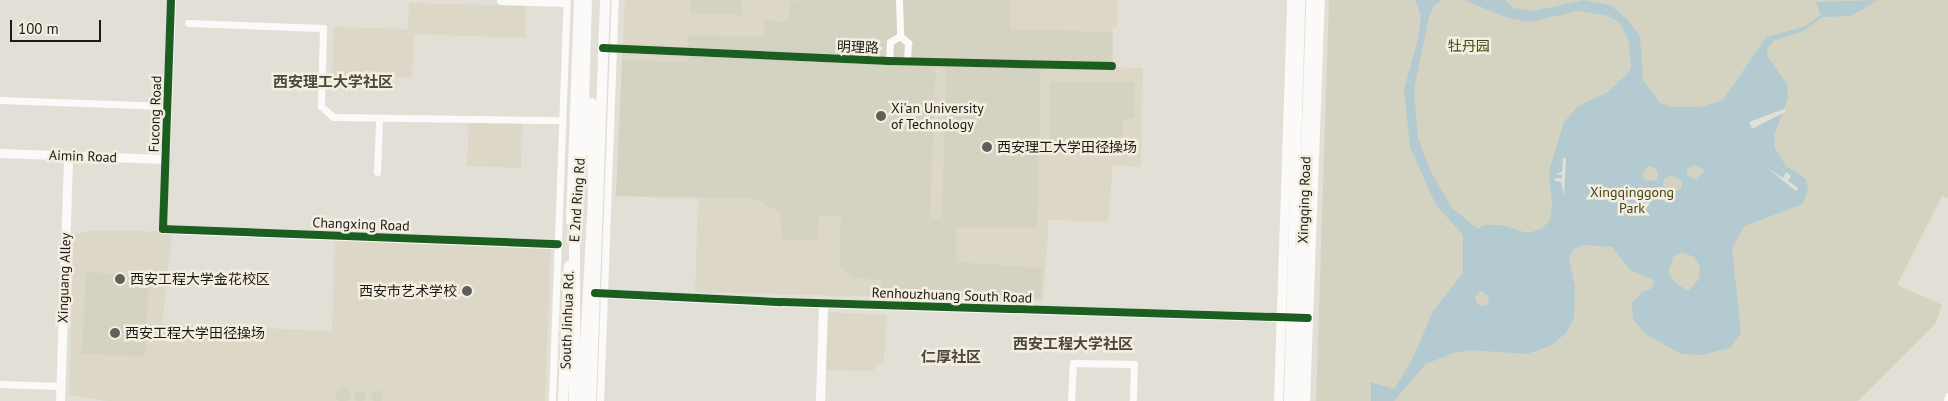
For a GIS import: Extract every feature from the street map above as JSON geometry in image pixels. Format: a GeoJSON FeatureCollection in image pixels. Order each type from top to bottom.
{"type":"FeatureCollection","features":[{"type":"Feature","properties":{"kind":"highway","name":"E 2nd Ring Rd"},"geometry":{"type":"LineString","coordinates":[[582,401],[593,155],[586,0]]}},
{"type":"Feature","properties":{"kind":"highway","name":"E 2nd Ring Rd"},"geometry":{"type":"LineString","coordinates":[[574,401],[572,308],[576,185],[581,154],[589,39],[594,0]]}},
{"type":"Feature","properties":{"kind":"highway"},"geometry":{"type":"LineString","coordinates":[[572,186],[581,154]]}},
{"type":"Feature","properties":{"kind":"highway"},"geometry":{"type":"LineString","coordinates":[[593,155],[600,190]]}},
{"type":"Feature","properties":{"kind":"highway"},"geometry":{"type":"LineString","coordinates":[[568,282],[572,308]]}},
{"type":"Feature","properties":{"kind":"highway"},"geometry":{"type":"LineString","coordinates":[[585,355],[594,326]]}},
{"type":"Feature","properties":{"kind":"main road","name":"South Jinhua Rd."},"geometry":{"type":"LineString","coordinates":[[563,401],[578,0]]}},
{"type":"Feature","properties":{"kind":"main road","name":"South Jinhua Rd."},"geometry":{"type":"LineString","coordinates":[[590,401],[594,326],[600,294],[600,190],[608,48],[605,0]]}},
{"type":"Feature","properties":{"kind":"main road","name":"Xingqing Road"},"geometry":{"type":"LineString","coordinates":[[1298,401],[1295,318],[1300,0]]}},
{"type":"Feature","properties":{"kind":"main road","name":"Xingqing Road"},"geometry":{"type":"LineString","coordinates":[[1289,401],[1311,0]]}},
{"type":"Feature","properties":{"kind":"street","name":"Fucong Road"},"geometry":{"type":"LineString","coordinates":[[163,229],[171,0]]}},
{"type":"Feature","properties":{"kind":"street"},"geometry":{"type":"LineString","coordinates":[[501,0],[567,1],[552,401]]}},
{"type":"Feature","properties":{"kind":"street"},"geometry":{"type":"LineString","coordinates":[[600,401],[600,294],[608,48],[615,0]]}},
{"type":"Feature","properties":{"kind":"street"},"geometry":{"type":"LineString","coordinates":[[899,0],[900,36],[908,43],[908,61]]}},
{"type":"Feature","properties":{"kind":"street"},"geometry":{"type":"LineString","coordinates":[[1291,0],[1295,318],[1305,401]]}},
{"type":"Feature","properties":{"kind":"street"},"geometry":{"type":"LineString","coordinates":[[1278,401],[1295,318],[1320,0]]}},
{"type":"Feature","properties":{"kind":"street"},"geometry":{"type":"LineString","coordinates":[[188,23],[324,28],[321,106],[334,117],[562,120]]}},
{"type":"Feature","properties":{"kind":"street"},"geometry":{"type":"LineString","coordinates":[[889,61],[890,42],[900,36]]}},
{"type":"Feature","properties":{"kind":"street","name":"明理路"},"geometry":{"type":"LineString","coordinates":[[608,48],[889,61],[1112,66]]}},
{"type":"Feature","properties":{"kind":"street"},"geometry":{"type":"LineString","coordinates":[[0,100],[167,106]]}},
{"type":"Feature","properties":{"kind":"street"},"geometry":{"type":"LineString","coordinates":[[377,172],[379,119]]}},
{"type":"Feature","properties":{"kind":"street","name":"Aimin Road"},"geometry":{"type":"LineString","coordinates":[[0,153],[165,159]]}},
{"type":"Feature","properties":{"kind":"street","name":"Xinguang Alley"},"geometry":{"type":"LineString","coordinates":[[60,401],[68,155]]}},
{"type":"Feature","properties":{"kind":"street","name":"Changxing Road"},"geometry":{"type":"LineString","coordinates":[[163,229],[558,244]]}},
{"type":"Feature","properties":{"kind":"street","name":"Renhouzhuang South Road"},"geometry":{"type":"LineString","coordinates":[[600,294],[824,304],[1295,318]]}},
{"type":"Feature","properties":{"kind":"street"},"geometry":{"type":"LineString","coordinates":[[820,401],[824,304]]}},
{"type":"Feature","properties":{"kind":"street"},"geometry":{"type":"LineString","coordinates":[[1071,401],[1073,363],[1134,364],[1132,401]]}},
{"type":"Feature","properties":{"kind":"street"},"geometry":{"type":"LineString","coordinates":[[0,384],[60,386]]}},
{"type":"Feature","properties":{"kind":"street"},"geometry":{"type":"LineString","coordinates":[[1947,401],[1948,396]]}},
{"type":"Feature","properties":{"kind":"shaded area","name":"Xi'an University of Technology"},"geometry":{"type":"Polygon","coordinates":[[[625,0],[1117,0],[1117,27],[1113,27],[1113,67],[1143,68],[1141,167],[1113,165],[1108,222],[1049,220],[1043,301],[695,292],[698,199],[616,196],[625,0]]]}},
{"type":"Feature","properties":{"kind":"shaded area"},"geometry":{"type":"Polygon","coordinates":[[[409,3],[526,6],[526,38],[414,34],[412,78],[332,76],[334,27],[408,29],[409,3]]]}},
{"type":"Feature","properties":{"kind":"shaded area"},"geometry":{"type":"Polygon","coordinates":[[[469,121],[522,123],[521,168],[467,166],[469,121]]]}},
{"type":"Feature","properties":{"kind":"shaded area","name":"西安工程大学金花校区"},"geometry":{"type":"Polygon","coordinates":[[[90,230],[172,232],[162,324],[332,331],[335,239],[551,248],[545,401],[107,401],[69,395],[74,235],[90,230]]]}},
{"type":"Feature","properties":{"kind":"shaded area"},"geometry":{"type":"Polygon","coordinates":[[[828,312],[887,315],[884,360],[872,371],[825,370],[828,312]]]}},
{"type":"Feature","properties":{"kind":"green space"},"geometry":{"type":"Polygon","coordinates":[[[691,0],[741,0],[741,15],[691,14],[691,0]]]}},
{"type":"Feature","properties":{"kind":"green space","name":"Xi'an University of Technology"},"geometry":{"type":"Polygon","coordinates":[[[1010,0],[1010,29],[1112,32],[1112,66],[817,56],[936,61],[930,219],[942,219],[946,62],[1041,64],[1037,228],[956,227],[957,262],[1042,268],[1041,298],[881,296],[882,280],[852,278],[839,267],[841,216],[819,215],[817,241],[782,239],[780,212],[753,198],[616,196],[622,60],[687,62],[688,35],[764,37],[765,20],[788,22],[790,1],[1010,0]]]}},
{"type":"Feature","properties":{"kind":"green space","name":"Xingqinggong Park"},"geometry":{"type":"Polygon","coordinates":[[[1329,0],[1948,0],[1948,198],[1942,196],[1897,285],[1942,305],[1936,323],[1858,401],[1316,401],[1329,0]]]}},
{"type":"Feature","properties":{"kind":"green space"},"geometry":{"type":"Polygon","coordinates":[[[1050,81],[1134,82],[1134,118],[1123,119],[1122,148],[1049,147],[1050,81]]]}},
{"type":"Feature","properties":{"kind":"green space","name":"西安工程大学田径操场"},"geometry":{"type":"Polygon","coordinates":[[[86,272],[149,276],[145,357],[82,354],[86,272]]]}},
{"type":"Feature","properties":{"kind":"green space"},"geometry":{"type":"Polygon","coordinates":[[[343,388],[348,390],[350,395],[348,400],[343,402],[338,400],[336,395],[338,390],[343,388]]]}},
{"type":"Feature","properties":{"kind":"green space"},"geometry":{"type":"Polygon","coordinates":[[[362,390],[365,391],[365,401],[358,402],[355,401],[354,394],[355,391],[362,390]]]}},
{"type":"Feature","properties":{"kind":"green space"},"geometry":{"type":"Polygon","coordinates":[[[375,390],[379,390],[383,396],[379,402],[375,402],[371,398],[371,394],[375,390]]]}},
{"type":"Feature","properties":{"kind":"water"},"geometry":{"type":"Polygon","coordinates":[[[1415,0],[1442,0],[1433,7],[1429,17],[1414,89],[1418,138],[1431,172],[1452,208],[1478,229],[1484,225],[1501,225],[1528,233],[1541,229],[1550,221],[1552,204],[1549,171],[1564,122],[1578,106],[1608,92],[1628,73],[1631,67],[1629,42],[1619,22],[1608,16],[1578,11],[1530,22],[1508,18],[1464,0],[1505,0],[1513,8],[1533,11],[1584,0],[1610,5],[1627,19],[1640,36],[1643,80],[1660,103],[1671,107],[1700,107],[1723,100],[1766,37],[1806,26],[1821,14],[1815,2],[1878,0],[1851,16],[1822,17],[1804,31],[1775,40],[1767,49],[1768,57],[1787,84],[1788,98],[1774,136],[1775,148],[1786,166],[1806,179],[1808,189],[1803,204],[1745,226],[1732,248],[1741,333],[1730,348],[1702,355],[1681,354],[1644,333],[1633,319],[1632,303],[1642,292],[1652,288],[1654,280],[1630,270],[1612,247],[1584,245],[1574,249],[1569,258],[1575,287],[1574,319],[1566,333],[1552,345],[1527,354],[1470,350],[1451,354],[1426,364],[1394,401],[1371,401],[1371,382],[1394,389],[1412,360],[1433,311],[1463,273],[1463,235],[1436,205],[1410,147],[1404,90],[1418,39],[1421,16],[1415,0]],[[1694,165],[1687,168],[1687,175],[1697,180],[1704,170],[1694,165]],[[1652,166],[1647,167],[1642,174],[1646,181],[1657,180],[1658,172],[1652,166]],[[1672,175],[1664,179],[1663,185],[1671,193],[1681,189],[1682,181],[1672,175]],[[1682,252],[1673,257],[1668,273],[1676,283],[1688,291],[1699,279],[1700,267],[1694,257],[1682,252]],[[1481,291],[1475,297],[1477,304],[1483,306],[1488,304],[1489,297],[1481,291]]]}},
{"type":"Feature","properties":{"kind":"pier"},"geometry":{"type":"Polygon","coordinates":[[[1787,108],[1785,112],[1752,129],[1749,122],[1787,108]]]}},
{"type":"Feature","properties":{"kind":"pier"},"geometry":{"type":"Polygon","coordinates":[[[1563,158],[1566,158],[1564,196],[1561,182],[1555,181],[1555,178],[1562,178],[1562,175],[1555,174],[1562,172],[1563,158]]]}},
{"type":"Feature","properties":{"kind":"pier"},"geometry":{"type":"Polygon","coordinates":[[[1765,166],[1783,178],[1786,172],[1791,176],[1788,181],[1798,188],[1796,191],[1765,166]]]}},
{"type":"Feature","properties":{"kind":"cycle path"},"geometry":{"type":"LineString","coordinates":[[171,0],[163,229],[558,244]]}},
{"type":"Feature","properties":{"kind":"cycle path"},"geometry":{"type":"LineString","coordinates":[[603,48],[889,61],[1112,66]]}},
{"type":"Feature","properties":{"kind":"cycle path"},"geometry":{"type":"LineString","coordinates":[[595,293],[782,302],[1308,318]]}},
{"type":"Feature","properties":{"kind":"place","name":"Xi'an University of Technology"},"geometry":{"type":"Point","coordinates":[881,116]}},
{"type":"Feature","properties":{"kind":"place","name":"西安理工大学田径操场"},"geometry":{"type":"Point","coordinates":[987,147]}},
{"type":"Feature","properties":{"kind":"place","name":"西安工程大学金花校区"},"geometry":{"type":"Point","coordinates":[120,279]}},
{"type":"Feature","properties":{"kind":"place","name":"西安市艺术学校"},"geometry":{"type":"Point","coordinates":[467,291]}},
{"type":"Feature","properties":{"kind":"place","name":"西安工程大学田径操场"},"geometry":{"type":"Point","coordinates":[115,333]}},
{"type":"Feature","properties":{"kind":"district","name":"西安理工大学社区"},"geometry":{"type":"Point","coordinates":[333,82]}},
{"type":"Feature","properties":{"kind":"district","name":"西安工程大学社区"},"geometry":{"type":"Point","coordinates":[1073,344]}},
{"type":"Feature","properties":{"kind":"district","name":"仁厚社区"},"geometry":{"type":"Point","coordinates":[951,357]}},
{"type":"Feature","properties":{"kind":"park label","name":"牡丹园"},"geometry":{"type":"Point","coordinates":[1469,46]}}]}
